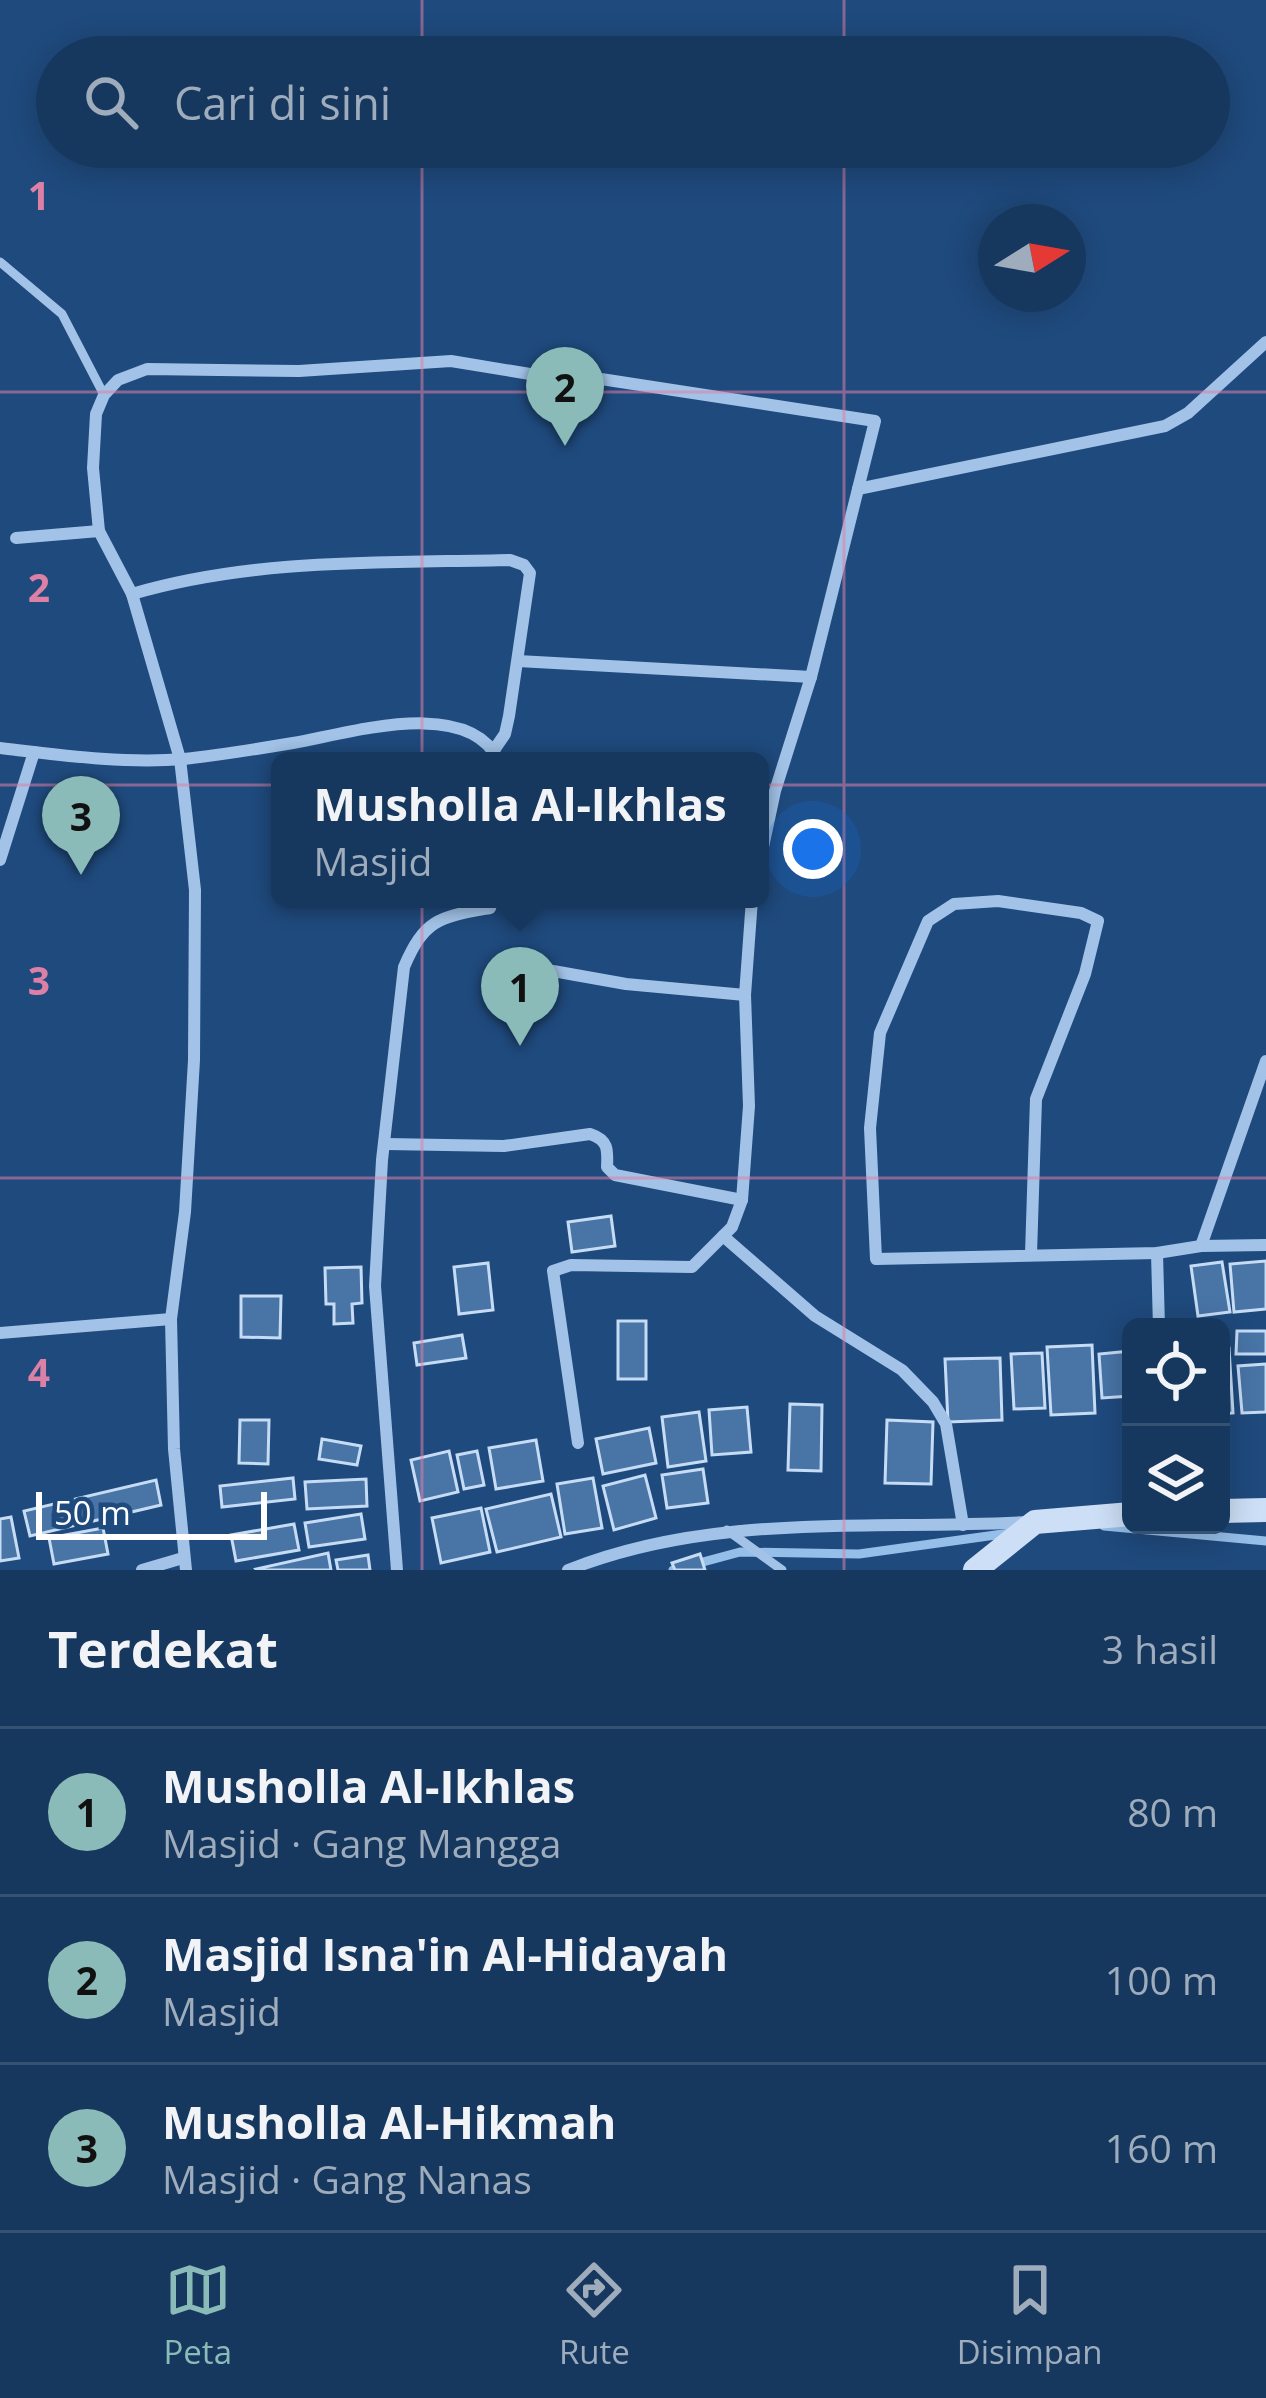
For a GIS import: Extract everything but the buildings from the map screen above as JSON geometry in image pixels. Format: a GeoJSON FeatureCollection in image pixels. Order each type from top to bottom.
{"type":"FeatureCollection","features":[{"type":"Feature","properties":{"kind":"street"},"geometry":{"type":"LineString","coordinates":[[858,489],[1165,426],[1188,413],[1266,341]]}},
{"type":"Feature","properties":{"kind":"street"},"geometry":{"type":"LineString","coordinates":[[142,1570],[184,1564],[170,1319],[185,1212],[196,980],[195,890],[180,759],[132,594],[99,531],[93,468],[97,414],[104,395],[118,380],[147,369],[299,370],[451,361],[875,421],[811,677],[769,821]]}},
{"type":"Feature","properties":{"kind":"street"},"geometry":{"type":"LineString","coordinates":[[16,538],[99,531]]}},
{"type":"Feature","properties":{"kind":"street"},"geometry":{"type":"LineString","coordinates":[[132,594],[185,579],[271,567],[510,560],[524,565],[530,573],[518,662],[498,752]]}},
{"type":"Feature","properties":{"kind":"street"},"geometry":{"type":"LineString","coordinates":[[518,662],[811,677]]}},
{"type":"Feature","properties":{"kind":"street"},"geometry":{"type":"LineString","coordinates":[[0,748],[180,759],[397,724],[436,723],[467,733],[491,752]]}},
{"type":"Feature","properties":{"kind":"street"},"geometry":{"type":"LineString","coordinates":[[0,860],[34,752]]}},
{"type":"Feature","properties":{"kind":"street"},"geometry":{"type":"LineString","coordinates":[[769,781],[778,781]]}},
{"type":"Feature","properties":{"kind":"street"},"geometry":{"type":"LineString","coordinates":[[1031,1254],[1036,1099],[1084,974],[1097,921],[1082,913],[998,901],[954,904],[928,921],[880,1033],[870,1128],[876,1259],[1157,1253],[1201,1246],[1266,1245]]}},
{"type":"Feature","properties":{"kind":"street"},"geometry":{"type":"LineString","coordinates":[[397,1570],[374,1286],[404,967],[416,938],[434,921],[490,908]]}},
{"type":"Feature","properties":{"kind":"street"},"geometry":{"type":"LineString","coordinates":[[578,1443],[554,1271],[571,1265],[692,1267],[739,1216],[749,1106],[745,995],[751,908]]}},
{"type":"Feature","properties":{"kind":"street"},"geometry":{"type":"LineString","coordinates":[[553,971],[626,984],[745,995]]}},
{"type":"Feature","properties":{"kind":"street"},"geometry":{"type":"LineString","coordinates":[[1201,1246],[1266,1061]]}},
{"type":"Feature","properties":{"kind":"street"},"geometry":{"type":"LineString","coordinates":[[386,1144],[504,1146],[590,1134],[608,1147],[608,1167],[615,1175],[742,1200]]}},
{"type":"Feature","properties":{"kind":"street"},"geometry":{"type":"LineString","coordinates":[[722,1236],[814,1316],[902,1370],[934,1402],[946,1424],[963,1526]]}},
{"type":"Feature","properties":{"kind":"street"},"geometry":{"type":"LineString","coordinates":[[1157,1253],[1159,1318]]}},
{"type":"Feature","properties":{"kind":"street"},"geometry":{"type":"LineString","coordinates":[[0,1334],[170,1319]]}},
{"type":"Feature","properties":{"kind":"street"},"geometry":{"type":"LineString","coordinates":[[1230,1511],[1266,1510]]}},
{"type":"Feature","properties":{"kind":"street"},"geometry":{"type":"LineString","coordinates":[[568,1570],[610,1553],[727,1530],[834,1525],[1027,1529],[1122,1515]]}},
{"type":"Feature","properties":{"kind":"street"},"geometry":{"type":"LineString","coordinates":[[975,1570],[1027,1529]]}},
{"type":"Feature","properties":{"kind":"lane"},"geometry":{"type":"LineString","coordinates":[[0,262],[62,314],[104,395]]}},
{"type":"Feature","properties":{"kind":"lane"},"geometry":{"type":"LineString","coordinates":[[727,1530],[782,1570]]}},
{"type":"Feature","properties":{"kind":"waterway"},"geometry":{"type":"LineString","coordinates":[[1104,1526],[1266,1541]]}},
{"type":"Feature","properties":{"kind":"waterway"},"geometry":{"type":"LineString","coordinates":[[673,1570],[740,1552],[859,1554],[1010,1533]]}},
{"type":"Feature","properties":{"kind":"place","name":"Masjid Isna'in Al-Hidayah"},"geometry":{"type":"Point","coordinates":[565,446]}},
{"type":"Feature","properties":{"kind":"place","name":"Musholla Al-Hikmah"},"geometry":{"type":"Point","coordinates":[81,875]}},
{"type":"Feature","properties":{"kind":"place","name":"Musholla Al-Ikhlas"},"geometry":{"type":"Point","coordinates":[520,1046]}}]}
